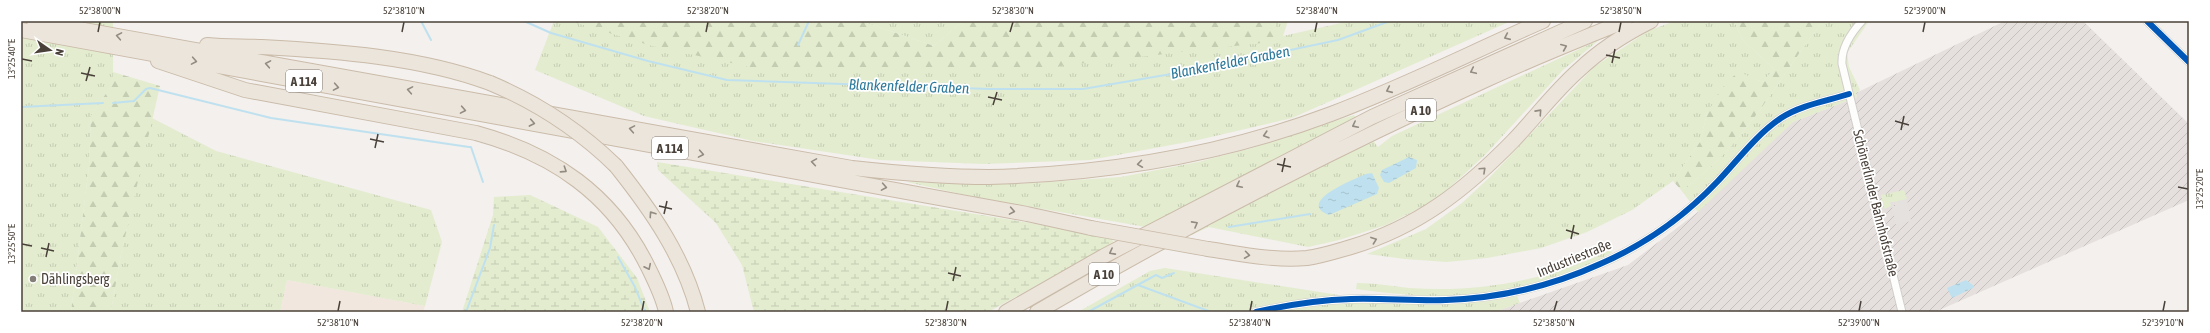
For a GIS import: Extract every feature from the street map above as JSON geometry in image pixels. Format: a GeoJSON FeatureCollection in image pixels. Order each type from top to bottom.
{"type":"FeatureCollection","features":[{"type":"Feature","properties":{"kind":"highway","name":"A 114"},"geometry":{"type":"LineString","coordinates":[[34,21],[849,174]]}},
{"type":"Feature","properties":{"kind":"highway"},"geometry":{"type":"LineString","coordinates":[[849,174],[987,177],[1041,175],[1094,170],[1158,161],[1205,151],[1242,142],[1330,114],[1543,21]]}},
{"type":"Feature","properties":{"kind":"highway","name":"A 10"},"geometry":{"type":"LineString","coordinates":[[1006,312],[1118,249],[1358,124],[1585,21]]}},
{"type":"Feature","properties":{"kind":"highway","name":"A 10"},"geometry":{"type":"LineString","coordinates":[[1037,312],[1215,212],[1316,161],[1489,78],[1624,21]]}},
{"type":"Feature","properties":{"kind":"highway"},"geometry":{"type":"LineString","coordinates":[[849,174],[1091,228],[1208,249],[1270,258],[1308,258],[1372,241],[1397,231],[1436,209],[1460,191],[1513,141],[1579,70],[1611,44],[1651,21]]}},
{"type":"Feature","properties":{"kind":"highway","name":"A 114"},"geometry":{"type":"LineString","coordinates":[[21,30],[849,174]]}},
{"type":"Feature","properties":{"kind":"highway"},"geometry":{"type":"LineString","coordinates":[[157,43],[261,46],[379,57],[438,67],[463,73],[490,83],[536,104],[579,132],[616,166],[660,225],[686,275],[698,312]]}},
{"type":"Feature","properties":{"kind":"highway"},"geometry":{"type":"LineString","coordinates":[[114,46],[245,90],[470,132],[504,141],[532,152],[568,172],[597,196],[619,219],[638,247],[653,276],[666,312]]}},
{"type":"Feature","properties":{"kind":"street","name":"Schönerlinder Bahnhofstraße"},"geometry":{"type":"LineString","coordinates":[[1862,21],[1842,51],[1842,64],[1902,312]]}},
{"type":"Feature","properties":{"kind":"street"},"geometry":{"type":"LineString","coordinates":[[2147,21],[2189,62]]}},
{"type":"Feature","properties":{"kind":"street","name":"Industriestraße"},"geometry":{"type":"LineString","coordinates":[[1256,312],[1283,306],[1351,299],[1446,300],[1474,298],[1549,284],[1600,264],[1646,239],[1680,217],[1717,182],[1766,129],[1781,118],[1799,109],[1849,94]]}},
{"type":"Feature","properties":{"kind":"shaded area"},"geometry":{"type":"Polygon","coordinates":[[[2005,21],[2083,21],[2189,124],[2189,200],[1935,312],[1500,312],[1500,310],[1628,265],[1698,212],[1765,146],[1793,122],[1857,97],[1856,93],[2005,21]]]}},
{"type":"Feature","properties":{"kind":"shaded area"},"geometry":{"type":"Polygon","coordinates":[[[1907,199],[1911,221],[1896,225],[1892,206],[1895,206],[1895,202],[1907,199]]]}},
{"type":"Feature","properties":{"kind":"shaded area"},"geometry":{"type":"Polygon","coordinates":[[[287,280],[425,306],[423,312],[280,312],[287,280]]]}},
{"type":"Feature","properties":{"kind":"green space"},"geometry":{"type":"Polygon","coordinates":[[[21,21],[113,21],[113,83],[91,116],[89,166],[71,312],[21,312],[21,21]]]}},
{"type":"Feature","properties":{"kind":"green space"},"geometry":{"type":"Polygon","coordinates":[[[554,21],[573,21],[750,67],[1278,41],[1275,21],[1288,21],[1283,36],[1350,21],[1511,21],[1292,118],[1198,140],[1090,160],[984,164],[880,160],[753,141],[644,116],[535,70],[554,21]]]}},
{"type":"Feature","properties":{"kind":"green space"},"geometry":{"type":"Polygon","coordinates":[[[570,21],[861,21],[934,46],[963,21],[1275,21],[1279,41],[1042,68],[750,67],[652,46],[570,21]]]}},
{"type":"Feature","properties":{"kind":"green space"},"geometry":{"type":"Polygon","coordinates":[[[861,21],[963,21],[934,46],[861,21]]]}},
{"type":"Feature","properties":{"kind":"green space"},"geometry":{"type":"Polygon","coordinates":[[[1675,21],[1737,21],[1735,23],[1742,39],[1774,69],[1763,82],[1739,73],[1707,113],[1700,142],[1673,181],[1632,210],[1587,232],[1541,248],[1487,258],[1447,262],[1367,254],[1426,229],[1462,203],[1491,176],[1594,67],[1648,31],[1675,21]]]}},
{"type":"Feature","properties":{"kind":"green space"},"geometry":{"type":"Polygon","coordinates":[[[1737,21],[1823,21],[1741,134],[1723,155],[1703,174],[1681,190],[1673,181],[1700,142],[1707,113],[1727,81],[1739,72],[1763,82],[1774,69],[1742,39],[1735,23],[1737,21]]]}},
{"type":"Feature","properties":{"kind":"green space"},"geometry":{"type":"Polygon","coordinates":[[[1823,21],[1869,21],[1847,53],[1849,67],[1860,90],[1856,93],[1857,97],[1793,122],[1698,212],[1681,190],[1703,174],[1723,155],[1741,134],[1823,21]]]}},
{"type":"Feature","properties":{"kind":"green space"},"geometry":{"type":"Polygon","coordinates":[[[1599,40],[1563,70],[1485,155],[1448,189],[1422,207],[1386,225],[1339,240],[1308,247],[1209,227],[1191,235],[975,197],[907,182],[1017,184],[1121,177],[1198,162],[1252,148],[1354,115],[1378,147],[1392,136],[1599,40]]]}},
{"type":"Feature","properties":{"kind":"green space"},"geometry":{"type":"Polygon","coordinates":[[[113,72],[160,86],[120,259],[111,312],[71,312],[89,166],[91,116],[113,83],[113,72]]]}},
{"type":"Feature","properties":{"kind":"green space"},"geometry":{"type":"Polygon","coordinates":[[[152,118],[216,151],[431,210],[442,242],[425,306],[287,280],[280,312],[111,312],[120,259],[152,118]]]}},
{"type":"Feature","properties":{"kind":"green space"},"geometry":{"type":"Polygon","coordinates":[[[657,162],[1110,236],[1114,243],[988,312],[754,312],[742,265],[716,223],[658,170],[657,162]]]}},
{"type":"Feature","properties":{"kind":"green space"},"geometry":{"type":"Polygon","coordinates":[[[1904,190],[1907,199],[1890,202],[1891,206],[1884,209],[1881,195],[1904,190]]]}},
{"type":"Feature","properties":{"kind":"green space"},"geometry":{"type":"Polygon","coordinates":[[[530,195],[598,227],[637,278],[650,312],[462,312],[493,215],[494,197],[530,195]]]}},
{"type":"Feature","properties":{"kind":"green space"},"geometry":{"type":"Polygon","coordinates":[[[1608,251],[1613,252],[1563,276],[1508,292],[1471,296],[1428,296],[1356,289],[1357,283],[1409,288],[1460,289],[1511,283],[1560,270],[1608,251]]]}},
{"type":"Feature","properties":{"kind":"green space"},"geometry":{"type":"Polygon","coordinates":[[[1165,268],[1345,296],[1427,304],[1487,301],[1517,296],[1520,303],[1500,310],[1500,312],[1078,312],[1150,271],[1165,268]]]}},
{"type":"Feature","properties":{"kind":"water"},"geometry":{"type":"Polygon","coordinates":[[[1409,157],[1417,160],[1416,168],[1389,183],[1384,182],[1380,175],[1382,170],[1409,157]]]}},
{"type":"Feature","properties":{"kind":"water"},"geometry":{"type":"Polygon","coordinates":[[[1372,173],[1379,188],[1377,194],[1329,215],[1320,210],[1319,204],[1323,198],[1331,192],[1340,186],[1366,174],[1372,173]]]}},
{"type":"Feature","properties":{"kind":"water"},"geometry":{"type":"Polygon","coordinates":[[[1966,280],[1974,286],[1973,288],[1952,298],[1947,288],[1966,280]]]}},
{"type":"Feature","properties":{"kind":"waterway"},"geometry":{"type":"LineString","coordinates":[[421,21],[431,40]]}},
{"type":"Feature","properties":{"kind":"waterway","name":"Blankenfelder Graben"},"geometry":{"type":"LineString","coordinates":[[524,21],[551,33],[648,61],[727,80],[989,89],[1083,89],[1189,71],[1338,40],[1390,21]]}},
{"type":"Feature","properties":{"kind":"waterway"},"geometry":{"type":"LineString","coordinates":[[798,45],[809,21]]}},
{"type":"Feature","properties":{"kind":"waterway"},"geometry":{"type":"LineString","coordinates":[[113,103],[134,101],[146,89],[150,88],[271,118],[471,147],[483,182]]}},
{"type":"Feature","properties":{"kind":"waterway"},"geometry":{"type":"LineString","coordinates":[[21,107],[103,103]]}},
{"type":"Feature","properties":{"kind":"waterway"},"geometry":{"type":"LineString","coordinates":[[1229,227],[1310,214]]}},
{"type":"Feature","properties":{"kind":"waterway"},"geometry":{"type":"LineString","coordinates":[[466,312],[490,248],[494,225]]}},
{"type":"Feature","properties":{"kind":"waterway"},"geometry":{"type":"LineString","coordinates":[[618,257],[635,287],[645,312]]}},
{"type":"Feature","properties":{"kind":"waterway"},"geometry":{"type":"LineString","coordinates":[[1088,312],[1156,275],[1162,278],[1174,273]]}},
{"type":"Feature","properties":{"kind":"waterway"},"geometry":{"type":"LineString","coordinates":[[1138,285],[1211,312]]}},
{"type":"Feature","properties":{"kind":"cycle path"},"geometry":{"type":"LineString","coordinates":[[2147,21],[2189,62]]}},
{"type":"Feature","properties":{"kind":"cycle path"},"geometry":{"type":"LineString","coordinates":[[1256,312],[1327,300],[1446,300],[1486,297],[1525,290],[1563,279],[1582,272],[1632,248],[1648,239],[1678,218],[1718,181],[1763,132],[1781,118],[1797,110],[1849,94]]}},
{"type":"Feature","properties":{"kind":"place","name":"Dählingsberg"},"geometry":{"type":"Point","coordinates":[33,279]}}]}
